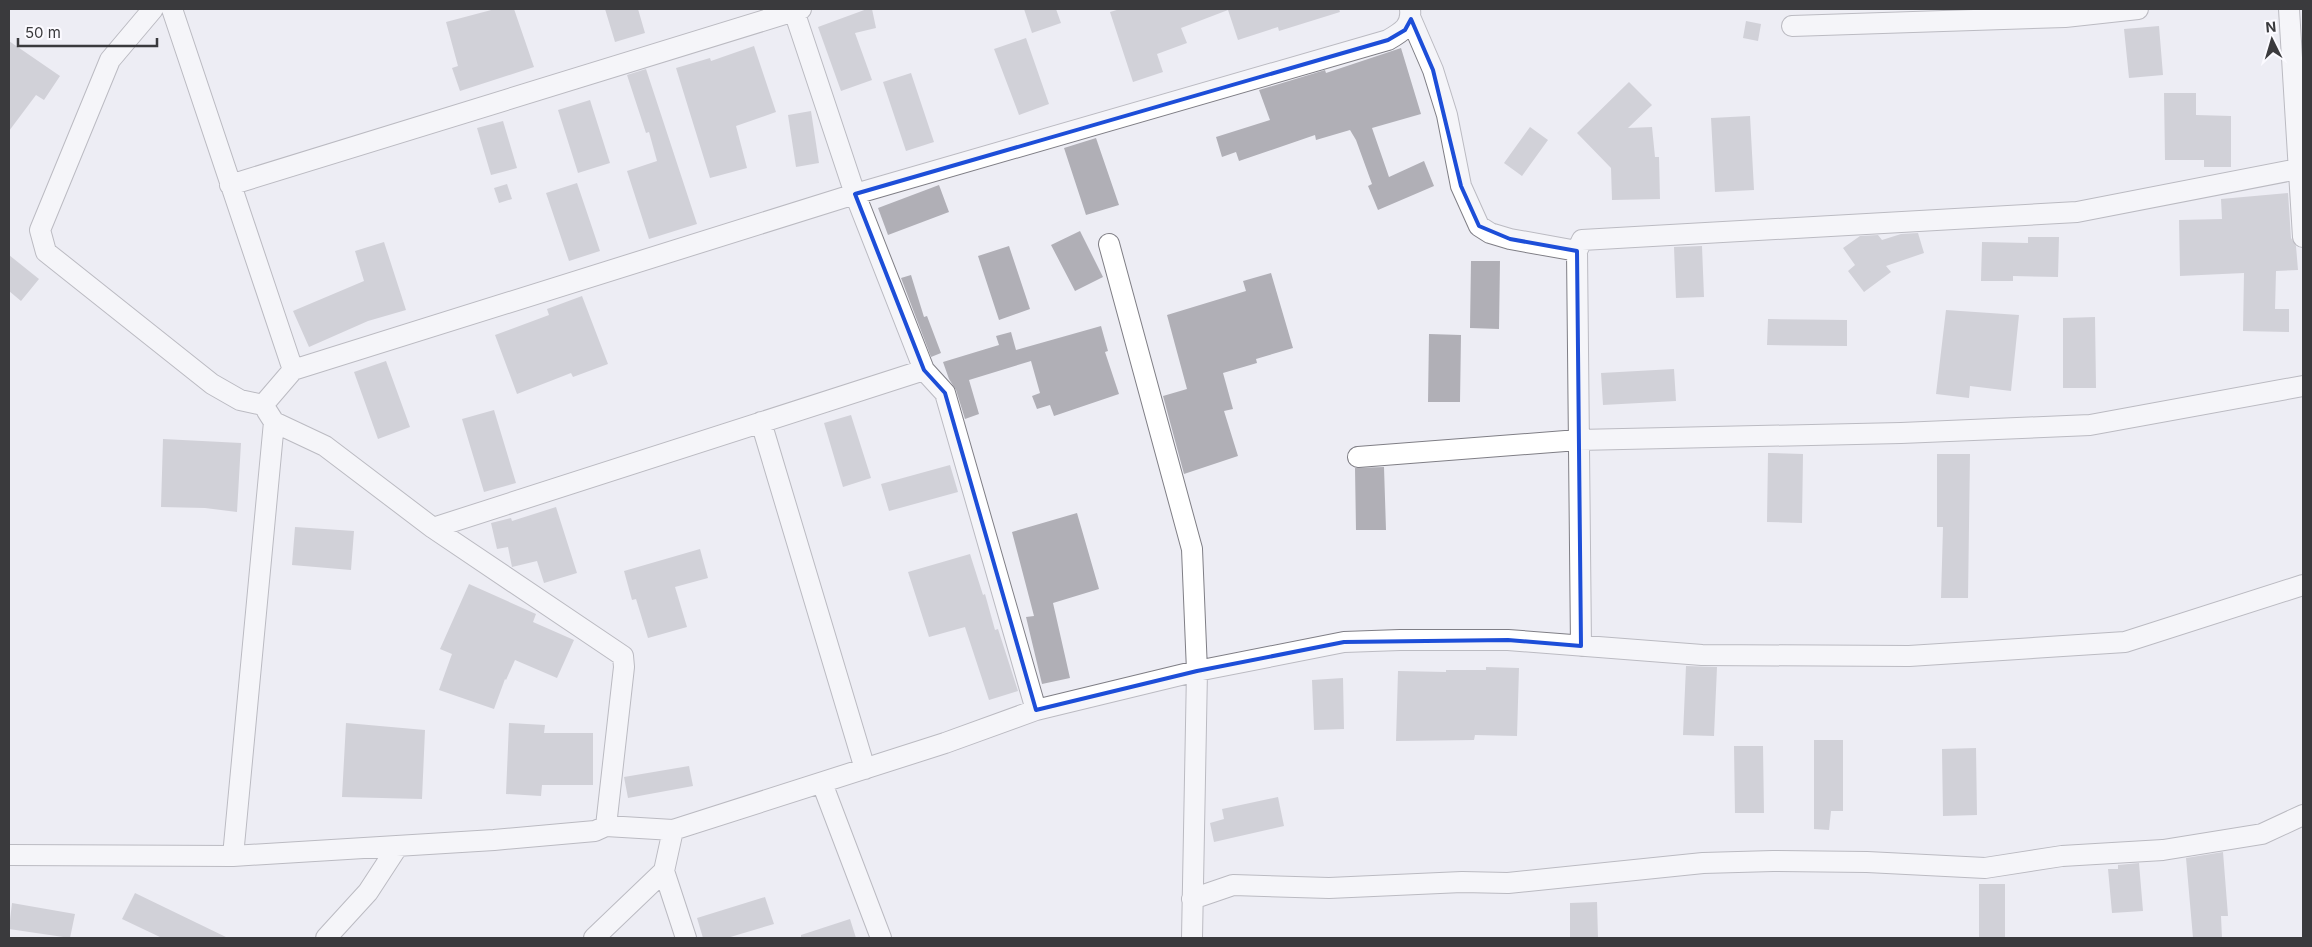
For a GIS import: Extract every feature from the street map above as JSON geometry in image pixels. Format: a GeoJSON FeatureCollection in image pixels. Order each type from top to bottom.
{"type":"FeatureCollection","features":[{"type":"Feature","properties":{"kind":"street"},"geometry":{"type":"LineString","coordinates":[[154,9],[110,60],[40,230],[46,252],[212,384],[325,446],[433,528],[623,656],[624,668],[606,826]]}},
{"type":"Feature","properties":{"kind":"street"},"geometry":{"type":"LineString","coordinates":[[172,9],[293,370]]}},
{"type":"Feature","properties":{"kind":"street"},"geometry":{"type":"LineString","coordinates":[[1792,26],[2065,17],[2138,9]]}},
{"type":"Feature","properties":{"kind":"street"},"geometry":{"type":"LineString","coordinates":[[2289,9],[2301,168],[2303,237]]}},
{"type":"Feature","properties":{"kind":"street"},"geometry":{"type":"LineString","coordinates":[[230,185],[798,10],[855,194],[924,370],[945,393],[1036,710]]}},
{"type":"Feature","properties":{"kind":"street"},"geometry":{"type":"LineString","coordinates":[[233,856],[268,414],[293,370],[855,194],[1388,40],[1405,30],[1411,14]]}},
{"type":"Feature","properties":{"kind":"street"},"geometry":{"type":"LineString","coordinates":[[1411,14],[1433,70],[1447,115],[1461,186],[1479,226],[1490,233],[1510,239],[1577,251]]}},
{"type":"Feature","properties":{"kind":"street"},"geometry":{"type":"LineString","coordinates":[[1581,646],[1577,251],[1582,240],[2077,212],[2301,168]]}},
{"type":"Feature","properties":{"kind":"street"},"geometry":{"type":"LineString","coordinates":[[1109,244],[1192,549],[1197,671],[1192,938]]}},
{"type":"Feature","properties":{"kind":"street"},"geometry":{"type":"LineString","coordinates":[[433,528],[924,370]]}},
{"type":"Feature","properties":{"kind":"street"},"geometry":{"type":"LineString","coordinates":[[1358,457],[1578,440],[1901,433],[2090,425],[2303,386]]}},
{"type":"Feature","properties":{"kind":"street"},"geometry":{"type":"LineString","coordinates":[[761,422],[865,769]]}},
{"type":"Feature","properties":{"kind":"street"},"geometry":{"type":"LineString","coordinates":[[9,855],[233,856],[595,831],[606,826],[673,830],[865,769],[1036,710],[1197,671],[1344,642],[1508,640],[1702,655],[1909,656],[2125,642],[2303,587]]}},
{"type":"Feature","properties":{"kind":"street"},"geometry":{"type":"LineString","coordinates":[[822,783],[881,938]]}},
{"type":"Feature","properties":{"kind":"street"},"geometry":{"type":"LineString","coordinates":[[1192,899],[1233,885],[1329,888],[1462,882],[1508,883],[1703,863],[1773,861],[1858,862],[1985,868],[2062,856],[2162,850],[2262,834],[2303,815]]}},
{"type":"Feature","properties":{"kind":"street"},"geometry":{"type":"LineString","coordinates":[[673,830],[664,871],[686,938]]}},
{"type":"Feature","properties":{"kind":"street"},"geometry":{"type":"LineString","coordinates":[[326,938],[368,892],[398,846]]}},
{"type":"Feature","properties":{"kind":"street"},"geometry":{"type":"LineString","coordinates":[[594,938],[664,871]]}},
{"type":"Feature","properties":{"kind":"highlighted area"},"geometry":{"type":"Polygon","coordinates":[[[1411,19],[1433,70],[1461,186],[1479,226],[1510,239],[1577,251],[1581,646],[1508,640],[1344,642],[1197,671],[1036,710],[945,393],[924,370],[855,194],[1388,40],[1405,30],[1411,19]]]}},
{"type":"Feature","properties":{"kind":"building"},"geometry":{"type":"Polygon","coordinates":[[[495,9],[514,9],[534,67],[460,91],[452,68],[458,66],[446,22],[495,9]]]}},
{"type":"Feature","properties":{"kind":"building"},"geometry":{"type":"Polygon","coordinates":[[[605,9],[638,9],[645,33],[615,42],[605,9]]]}},
{"type":"Feature","properties":{"kind":"building"},"geometry":{"type":"Polygon","coordinates":[[[867,9],[872,9],[876,28],[855,33],[872,80],[841,91],[818,27],[867,9]]]}},
{"type":"Feature","properties":{"kind":"building"},"geometry":{"type":"Polygon","coordinates":[[[1024,9],[1056,9],[1061,23],[1032,33],[1024,9]]]}},
{"type":"Feature","properties":{"kind":"building"},"geometry":{"type":"Polygon","coordinates":[[[1120,9],[1339,9],[1340,12],[1279,31],[1278,27],[1238,40],[1228,10],[1181,28],[1187,43],[1157,54],[1163,72],[1133,82],[1110,12],[1120,9]]]}},
{"type":"Feature","properties":{"kind":"building"},"geometry":{"type":"Polygon","coordinates":[[[1746,21],[1761,24],[1758,41],[1743,38],[1746,21]]]}},
{"type":"Feature","properties":{"kind":"building"},"geometry":{"type":"Polygon","coordinates":[[[2159,26],[2163,75],[2129,78],[2124,29],[2159,26]]]}},
{"type":"Feature","properties":{"kind":"building"},"geometry":{"type":"Polygon","coordinates":[[[1026,38],[1049,104],[1019,115],[994,49],[1026,38]]]}},
{"type":"Feature","properties":{"kind":"building"},"geometry":{"type":"Polygon","coordinates":[[[9,41],[60,76],[44,100],[36,95],[9,131],[9,41]]]}},
{"type":"Feature","properties":{"kind":"building"},"geometry":{"type":"Polygon","coordinates":[[[754,46],[776,112],[736,126],[747,168],[710,178],[676,68],[710,58],[711,61],[754,46]]]}},
{"type":"Feature","properties":{"kind":"building"},"geometry":{"type":"Polygon","coordinates":[[[1401,48],[1421,114],[1372,128],[1389,177],[1424,161],[1434,186],[1378,210],[1368,186],[1372,184],[1356,140],[1350,130],[1316,140],[1315,135],[1239,161],[1236,152],[1222,157],[1216,137],[1270,120],[1259,90],[1325,70],[1326,73],[1401,48]]]}},
{"type":"Feature","properties":{"kind":"building"},"geometry":{"type":"Polygon","coordinates":[[[646,69],[697,224],[649,239],[627,171],[657,161],[649,132],[646,133],[627,75],[646,69]]]}},
{"type":"Feature","properties":{"kind":"building"},"geometry":{"type":"Polygon","coordinates":[[[911,73],[934,142],[906,151],[883,82],[911,73]]]}},
{"type":"Feature","properties":{"kind":"building"},"geometry":{"type":"Polygon","coordinates":[[[1629,82],[1652,105],[1628,128],[1652,127],[1655,157],[1659,157],[1660,199],[1612,200],[1611,168],[1577,133],[1629,82]]]}},
{"type":"Feature","properties":{"kind":"building"},"geometry":{"type":"Polygon","coordinates":[[[2164,93],[2196,93],[2196,115],[2231,116],[2231,167],[2204,167],[2204,160],[2165,160],[2164,93]]]}},
{"type":"Feature","properties":{"kind":"building"},"geometry":{"type":"Polygon","coordinates":[[[590,100],[610,163],[578,173],[558,110],[590,100]]]}},
{"type":"Feature","properties":{"kind":"building"},"geometry":{"type":"Polygon","coordinates":[[[811,111],[819,163],[796,167],[788,115],[811,111]]]}},
{"type":"Feature","properties":{"kind":"building"},"geometry":{"type":"Polygon","coordinates":[[[1750,116],[1754,190],[1715,192],[1711,118],[1750,116]]]}},
{"type":"Feature","properties":{"kind":"building"},"geometry":{"type":"Polygon","coordinates":[[[503,121],[517,168],[491,175],[477,128],[503,121]]]}},
{"type":"Feature","properties":{"kind":"building"},"geometry":{"type":"Polygon","coordinates":[[[1530,127],[1548,140],[1522,176],[1504,163],[1530,127]]]}},
{"type":"Feature","properties":{"kind":"building"},"geometry":{"type":"Polygon","coordinates":[[[1096,138],[1119,205],[1086,215],[1064,148],[1096,138]]]}},
{"type":"Feature","properties":{"kind":"building"},"geometry":{"type":"Polygon","coordinates":[[[577,183],[600,251],[569,261],[546,193],[577,183]]]}},
{"type":"Feature","properties":{"kind":"building"},"geometry":{"type":"Polygon","coordinates":[[[507,184],[512,199],[499,203],[494,188],[507,184]]]}},
{"type":"Feature","properties":{"kind":"building"},"geometry":{"type":"Polygon","coordinates":[[[939,185],[949,212],[888,235],[878,208],[939,185]]]}},
{"type":"Feature","properties":{"kind":"building"},"geometry":{"type":"Polygon","coordinates":[[[2288,193],[2291,238],[2296,246],[2298,270],[2276,271],[2275,309],[2289,309],[2289,332],[2243,331],[2244,273],[2180,276],[2179,220],[2222,219],[2221,199],[2288,193]]]}},
{"type":"Feature","properties":{"kind":"building"},"geometry":{"type":"Polygon","coordinates":[[[1080,231],[1103,277],[1075,291],[1051,245],[1080,231]]]}},
{"type":"Feature","properties":{"kind":"building"},"geometry":{"type":"Polygon","coordinates":[[[1918,233],[1924,253],[1886,266],[1891,272],[1864,292],[1848,271],[1855,265],[1843,248],[1860,236],[1878,235],[1882,240],[1901,234],[1918,233]]]}},
{"type":"Feature","properties":{"kind":"building"},"geometry":{"type":"Polygon","coordinates":[[[2028,237],[2059,237],[2058,277],[2013,276],[2013,281],[1981,281],[1982,242],[2028,243],[2028,237]]]}},
{"type":"Feature","properties":{"kind":"building"},"geometry":{"type":"Polygon","coordinates":[[[384,242],[406,310],[368,321],[309,347],[293,311],[364,281],[355,251],[384,242]]]}},
{"type":"Feature","properties":{"kind":"building"},"geometry":{"type":"Polygon","coordinates":[[[1009,246],[1030,309],[999,320],[978,256],[1009,246]]]}},
{"type":"Feature","properties":{"kind":"building"},"geometry":{"type":"Polygon","coordinates":[[[1702,246],[1704,297],[1676,298],[1674,247],[1702,246]]]}},
{"type":"Feature","properties":{"kind":"building"},"geometry":{"type":"Polygon","coordinates":[[[9,255],[39,279],[21,301],[9,291],[9,255]]]}},
{"type":"Feature","properties":{"kind":"building"},"geometry":{"type":"Polygon","coordinates":[[[1471,261],[1500,261],[1499,329],[1470,328],[1471,261]]]}},
{"type":"Feature","properties":{"kind":"building"},"geometry":{"type":"Polygon","coordinates":[[[1271,273],[1293,348],[1256,359],[1257,363],[1223,373],[1233,409],[1224,411],[1238,456],[1184,474],[1163,396],[1187,389],[1167,315],[1246,291],[1243,281],[1271,273]]]}},
{"type":"Feature","properties":{"kind":"building"},"geometry":{"type":"Polygon","coordinates":[[[911,275],[924,317],[927,316],[941,353],[931,357],[901,278],[911,275]]]}},
{"type":"Feature","properties":{"kind":"building"},"geometry":{"type":"Polygon","coordinates":[[[582,296],[608,364],[573,377],[571,373],[517,394],[495,335],[549,315],[547,309],[582,296]]]}},
{"type":"Feature","properties":{"kind":"building"},"geometry":{"type":"Polygon","coordinates":[[[1946,310],[2019,315],[2011,391],[1970,386],[1969,398],[1936,394],[1946,310]]]}},
{"type":"Feature","properties":{"kind":"building"},"geometry":{"type":"Polygon","coordinates":[[[2095,317],[2096,388],[2063,388],[2063,318],[2095,317]]]}},
{"type":"Feature","properties":{"kind":"building"},"geometry":{"type":"Polygon","coordinates":[[[1768,319],[1847,320],[1847,346],[1767,345],[1768,319]]]}},
{"type":"Feature","properties":{"kind":"building"},"geometry":{"type":"Polygon","coordinates":[[[1101,326],[1108,351],[1105,352],[1119,394],[1054,416],[1050,405],[1037,409],[1032,396],[1040,393],[1031,361],[969,380],[979,414],[965,419],[956,390],[949,379],[943,362],[999,345],[996,336],[1011,332],[1016,350],[1101,326]]]}},
{"type":"Feature","properties":{"kind":"building"},"geometry":{"type":"Polygon","coordinates":[[[1429,334],[1461,335],[1460,402],[1428,402],[1429,334]]]}},
{"type":"Feature","properties":{"kind":"building"},"geometry":{"type":"Polygon","coordinates":[[[386,361],[410,427],[378,439],[354,372],[386,361]]]}},
{"type":"Feature","properties":{"kind":"building"},"geometry":{"type":"Polygon","coordinates":[[[1674,369],[1676,401],[1603,405],[1601,373],[1674,369]]]}},
{"type":"Feature","properties":{"kind":"building"},"geometry":{"type":"Polygon","coordinates":[[[494,410],[516,483],[484,492],[462,419],[494,410]]]}},
{"type":"Feature","properties":{"kind":"building"},"geometry":{"type":"Polygon","coordinates":[[[851,415],[871,478],[843,487],[824,423],[851,415]]]}},
{"type":"Feature","properties":{"kind":"building"},"geometry":{"type":"Polygon","coordinates":[[[163,439],[241,443],[237,512],[205,508],[161,507],[163,439]]]}},
{"type":"Feature","properties":{"kind":"building"},"geometry":{"type":"Polygon","coordinates":[[[1768,453],[1803,454],[1802,523],[1767,522],[1768,453]]]}},
{"type":"Feature","properties":{"kind":"building"},"geometry":{"type":"Polygon","coordinates":[[[1937,454],[1970,454],[1968,598],[1941,598],[1943,527],[1937,527],[1937,454]]]}},
{"type":"Feature","properties":{"kind":"building"},"geometry":{"type":"Polygon","coordinates":[[[950,465],[958,492],[889,511],[881,484],[950,465]]]}},
{"type":"Feature","properties":{"kind":"building"},"geometry":{"type":"Polygon","coordinates":[[[1384,467],[1386,530],[1356,530],[1355,468],[1384,467]]]}},
{"type":"Feature","properties":{"kind":"building"},"geometry":{"type":"Polygon","coordinates":[[[556,507],[577,573],[544,583],[537,561],[512,567],[508,547],[497,549],[491,523],[511,518],[512,521],[556,507]]]}},
{"type":"Feature","properties":{"kind":"building"},"geometry":{"type":"Polygon","coordinates":[[[1077,513],[1099,589],[1053,603],[1070,678],[1042,684],[1026,617],[1034,616],[1012,532],[1077,513]]]}},
{"type":"Feature","properties":{"kind":"building"},"geometry":{"type":"Polygon","coordinates":[[[295,527],[354,531],[351,570],[292,565],[295,527]]]}},
{"type":"Feature","properties":{"kind":"building"},"geometry":{"type":"Polygon","coordinates":[[[700,549],[708,578],[675,587],[687,627],[648,638],[636,599],[632,600],[624,571],[700,549]]]}},
{"type":"Feature","properties":{"kind":"building"},"geometry":{"type":"Polygon","coordinates":[[[970,554],[983,595],[985,594],[995,630],[998,629],[1018,691],[989,700],[965,627],[929,637],[908,572],[970,554]]]}},
{"type":"Feature","properties":{"kind":"building"},"geometry":{"type":"Polygon","coordinates":[[[469,584],[536,614],[533,622],[574,640],[557,678],[515,660],[505,679],[494,709],[439,690],[452,654],[440,649],[469,584]]]}},
{"type":"Feature","properties":{"kind":"building"},"geometry":{"type":"Polygon","coordinates":[[[1686,666],[1717,667],[1714,736],[1683,735],[1686,666]]]}},
{"type":"Feature","properties":{"kind":"building"},"geometry":{"type":"Polygon","coordinates":[[[1486,667],[1519,668],[1517,736],[1475,735],[1474,740],[1396,741],[1398,671],[1446,672],[1446,670],[1486,670],[1486,667]]]}},
{"type":"Feature","properties":{"kind":"building"},"geometry":{"type":"Polygon","coordinates":[[[1343,678],[1344,729],[1314,730],[1312,680],[1343,678]]]}},
{"type":"Feature","properties":{"kind":"building"},"geometry":{"type":"Polygon","coordinates":[[[346,723],[425,730],[422,799],[342,797],[346,723]]]}},
{"type":"Feature","properties":{"kind":"building"},"geometry":{"type":"Polygon","coordinates":[[[509,723],[545,725],[544,733],[593,733],[593,785],[542,785],[541,796],[506,794],[509,723]]]}},
{"type":"Feature","properties":{"kind":"building"},"geometry":{"type":"Polygon","coordinates":[[[1814,740],[1843,740],[1843,811],[1831,811],[1829,830],[1814,829],[1814,740]]]}},
{"type":"Feature","properties":{"kind":"building"},"geometry":{"type":"Polygon","coordinates":[[[1734,746],[1763,746],[1764,813],[1735,813],[1734,746]]]}},
{"type":"Feature","properties":{"kind":"building"},"geometry":{"type":"Polygon","coordinates":[[[1976,748],[1977,815],[1943,816],[1942,749],[1976,748]]]}},
{"type":"Feature","properties":{"kind":"building"},"geometry":{"type":"Polygon","coordinates":[[[689,766],[693,786],[628,798],[624,777],[689,766]]]}},
{"type":"Feature","properties":{"kind":"building"},"geometry":{"type":"Polygon","coordinates":[[[1278,797],[1284,826],[1214,842],[1210,823],[1224,819],[1222,809],[1278,797]]]}},
{"type":"Feature","properties":{"kind":"building"},"geometry":{"type":"Polygon","coordinates":[[[2223,852],[2228,916],[2221,916],[2222,938],[2193,938],[2186,858],[2223,852]]]}},
{"type":"Feature","properties":{"kind":"building"},"geometry":{"type":"Polygon","coordinates":[[[2139,863],[2143,911],[2112,913],[2108,869],[2118,869],[2118,865],[2139,863]]]}},
{"type":"Feature","properties":{"kind":"building"},"geometry":{"type":"Polygon","coordinates":[[[1979,884],[2005,884],[2005,938],[1979,938],[1979,884]]]}},
{"type":"Feature","properties":{"kind":"building"},"geometry":{"type":"Polygon","coordinates":[[[135,893],[228,938],[162,938],[122,919],[135,893]]]}},
{"type":"Feature","properties":{"kind":"building"},"geometry":{"type":"Polygon","coordinates":[[[765,897],[774,924],[727,938],[703,938],[697,918],[765,897]]]}},
{"type":"Feature","properties":{"kind":"building"},"geometry":{"type":"Polygon","coordinates":[[[1597,902],[1598,938],[1570,938],[1570,903],[1597,902]]]}},
{"type":"Feature","properties":{"kind":"building"},"geometry":{"type":"Polygon","coordinates":[[[12,903],[75,914],[70,938],[9,929],[12,903]]]}},
{"type":"Feature","properties":{"kind":"building"},"geometry":{"type":"Polygon","coordinates":[[[850,919],[856,938],[801,938],[801,935],[850,919]]]}}]}
